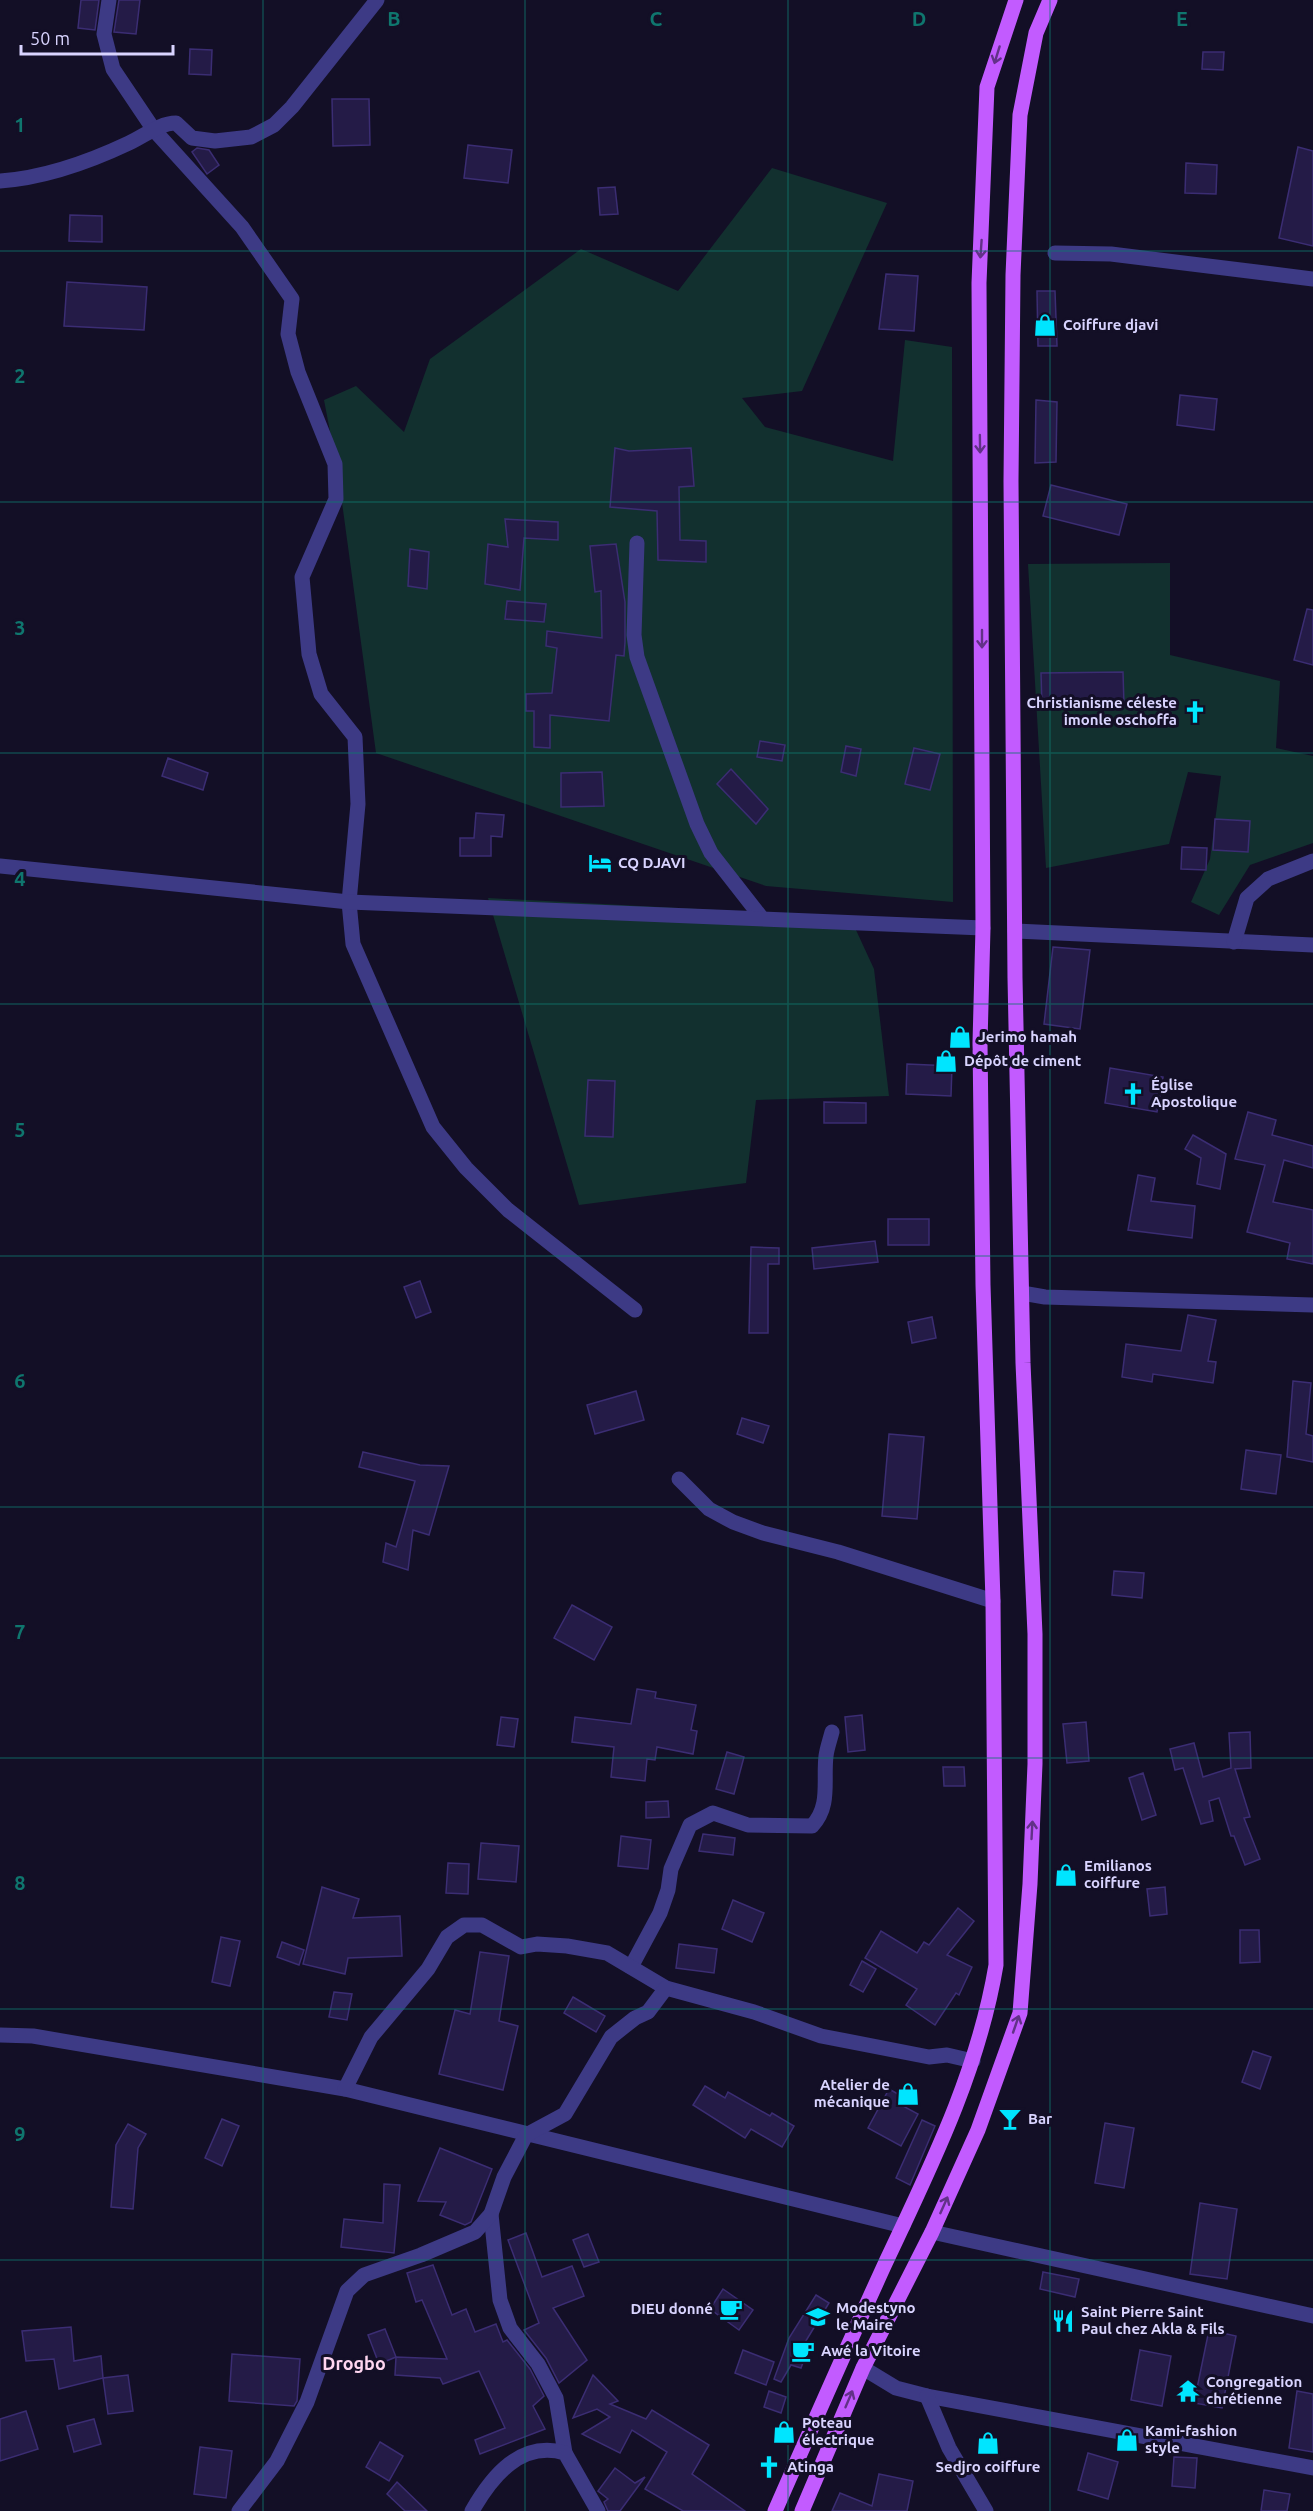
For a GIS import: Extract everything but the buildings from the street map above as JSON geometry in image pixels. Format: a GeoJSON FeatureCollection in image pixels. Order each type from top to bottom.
{"type":"FeatureCollection","features":[{"type":"Feature","properties":{"kind":"main road"},"geometry":{"type":"LineString","coordinates":[[775,2511],[903,2226],[948,2132],[990,2006],[996,1965],[993,1601],[983,1286],[980,1043],[983,928],[979,283],[987,87],[1016,0]]}},
{"type":"Feature","properties":{"kind":"main road"},"geometry":{"type":"LineString","coordinates":[[802,2511],[863,2368],[932,2232],[978,2130],[1020,2013],[1030,1884],[1035,1764],[1035,1634],[1022,1293],[1015,931],[1011,481],[1013,275],[1020,115],[1036,33],[1050,0]]}},
{"type":"Feature","properties":{"kind":"street"},"geometry":{"type":"LineString","coordinates":[[109,0],[104,34],[113,69],[154,130],[242,227],[292,299],[288,334],[298,372],[335,464],[336,499],[302,577],[309,654],[321,694],[355,737],[358,804],[349,902],[353,944],[433,1126],[466,1168],[508,1210],[635,1310]]}},
{"type":"Feature","properties":{"kind":"street"},"geometry":{"type":"LineString","coordinates":[[0,181],[14,180],[82,162],[168,123],[176,123],[192,138],[215,141],[251,137],[274,125],[292,107],[377,0]]}},
{"type":"Feature","properties":{"kind":"street"},"geometry":{"type":"LineString","coordinates":[[1055,253],[1111,254],[1313,279]]}},
{"type":"Feature","properties":{"kind":"street"},"geometry":{"type":"LineString","coordinates":[[637,543],[634,635],[637,657],[698,824],[711,853],[761,917]]}},
{"type":"Feature","properties":{"kind":"street"},"geometry":{"type":"LineString","coordinates":[[1234,942],[1247,898],[1268,879],[1313,861]]}},
{"type":"Feature","properties":{"kind":"street"},"geometry":{"type":"LineString","coordinates":[[0,866],[349,902],[761,917],[983,928]]}},
{"type":"Feature","properties":{"kind":"street"},"geometry":{"type":"LineString","coordinates":[[1015,931],[1313,945]]}},
{"type":"Feature","properties":{"kind":"street"},"geometry":{"type":"LineString","coordinates":[[1022,1293],[1046,1297],[1313,1305]]}},
{"type":"Feature","properties":{"kind":"street"},"geometry":{"type":"LineString","coordinates":[[679,1479],[709,1509],[733,1522],[993,1601]]}},
{"type":"Feature","properties":{"kind":"street"},"geometry":{"type":"LineString","coordinates":[[631,1967],[660,1913],[668,1890],[671,1869],[690,1825],[713,1813],[748,1825],[812,1826],[820,1817],[825,1801],[826,1758],[832,1732]]}},
{"type":"Feature","properties":{"kind":"street"},"geometry":{"type":"LineString","coordinates":[[345,2089],[371,2037],[428,1969],[447,1937],[464,1924],[482,1925],[521,1947],[537,1944],[567,1946],[607,1953],[666,1989],[754,2012],[821,2036],[929,2057],[947,2055],[973,2061]]}},
{"type":"Feature","properties":{"kind":"street"},"geometry":{"type":"LineString","coordinates":[[239,2511],[277,2461],[307,2402],[346,2291],[364,2274],[421,2255],[476,2232],[491,2214],[504,2177],[526,2134],[565,2114],[611,2037],[635,2018],[648,2012],[666,1989]]}},
{"type":"Feature","properties":{"kind":"street"},"geometry":{"type":"LineString","coordinates":[[0,2035],[33,2036],[345,2089],[903,2226]]}},
{"type":"Feature","properties":{"kind":"street"},"geometry":{"type":"LineString","coordinates":[[491,2214],[500,2300],[510,2328],[538,2364],[556,2398],[565,2453],[598,2511]]}},
{"type":"Feature","properties":{"kind":"street"},"geometry":{"type":"LineString","coordinates":[[932,2232],[1313,2316]]}},
{"type":"Feature","properties":{"kind":"street"},"geometry":{"type":"LineString","coordinates":[[863,2368],[896,2388],[927,2396],[1313,2468]]}},
{"type":"Feature","properties":{"kind":"street"},"geometry":{"type":"LineString","coordinates":[[927,2396],[949,2448],[986,2511]]}},
{"type":"Feature","properties":{"kind":"street"},"geometry":{"type":"LineString","coordinates":[[472,2511],[485,2488],[515,2458],[549,2448],[565,2453]]}},
{"type":"Feature","properties":{"kind":"green space"},"geometry":{"type":"Polygon","coordinates":[[[772,168],[887,203],[802,391],[742,398],[765,427],[893,461],[905,340],[952,347],[953,902],[766,886],[376,753],[338,473],[324,400],[356,386],[404,432],[430,359],[581,249],[678,291],[772,168]]]}},
{"type":"Feature","properties":{"kind":"green space"},"geometry":{"type":"Polygon","coordinates":[[[1170,563],[1170,655],[1280,681],[1276,748],[1313,756],[1313,843],[1250,865],[1219,915],[1191,902],[1210,859],[1221,776],[1188,772],[1169,844],[1046,868],[1028,564],[1170,563]]]}},
{"type":"Feature","properties":{"kind":"green space"},"geometry":{"type":"Polygon","coordinates":[[[488,898],[850,917],[874,969],[889,1096],[756,1100],[746,1183],[579,1205],[488,898]]]}},
{"type":"Feature","properties":{"kind":"place","name":"Coiffure djavi"},"geometry":{"type":"Point","coordinates":[1045,325]}},
{"type":"Feature","properties":{"kind":"place","name":"Christianisme céleste imonle oschoffa"},"geometry":{"type":"Point","coordinates":[1195,712]}},
{"type":"Feature","properties":{"kind":"place","name":"CQ DJAVI"},"geometry":{"type":"Point","coordinates":[600,863]}},
{"type":"Feature","properties":{"kind":"place","name":"Jerimo hamah"},"geometry":{"type":"Point","coordinates":[960,1037]}},
{"type":"Feature","properties":{"kind":"place","name":"Dépôt de ciment"},"geometry":{"type":"Point","coordinates":[946,1061]}},
{"type":"Feature","properties":{"kind":"place","name":"Église Apostolique"},"geometry":{"type":"Point","coordinates":[1133,1094]}},
{"type":"Feature","properties":{"kind":"place","name":"Emilianos coiffure"},"geometry":{"type":"Point","coordinates":[1066,1875]}},
{"type":"Feature","properties":{"kind":"place","name":"Atelier de mécanique"},"geometry":{"type":"Point","coordinates":[908,2094]}},
{"type":"Feature","properties":{"kind":"place","name":"Bar"},"geometry":{"type":"Point","coordinates":[1010,2119]}},
{"type":"Feature","properties":{"kind":"place","name":"DIEU donné"},"geometry":{"type":"Point","coordinates":[731,2309]}},
{"type":"Feature","properties":{"kind":"place","name":"Modestyno le Maire"},"geometry":{"type":"Point","coordinates":[818,2317]}},
{"type":"Feature","properties":{"kind":"place","name":"Saint Pierre Saint Paul chez Akla & Fils"},"geometry":{"type":"Point","coordinates":[1063,2321]}},
{"type":"Feature","properties":{"kind":"place","name":"Awé la Vitoire"},"geometry":{"type":"Point","coordinates":[803,2351]}},
{"type":"Feature","properties":{"kind":"place","name":"Congregation chrétienne"},"geometry":{"type":"Point","coordinates":[1188,2391]}},
{"type":"Feature","properties":{"kind":"place","name":"Poteau électrique"},"geometry":{"type":"Point","coordinates":[784,2432]}},
{"type":"Feature","properties":{"kind":"place","name":"Kami-fashion style"},"geometry":{"type":"Point","coordinates":[1127,2440]}},
{"type":"Feature","properties":{"kind":"place","name":"Sedjro coiffure"},"geometry":{"type":"Point","coordinates":[988,2443]}},
{"type":"Feature","properties":{"kind":"place","name":"Atinga"},"geometry":{"type":"Point","coordinates":[769,2467]}},
{"type":"Feature","properties":{"kind":"district","name":"Drogbo"},"geometry":{"type":"Point","coordinates":[354,2364]}}]}
